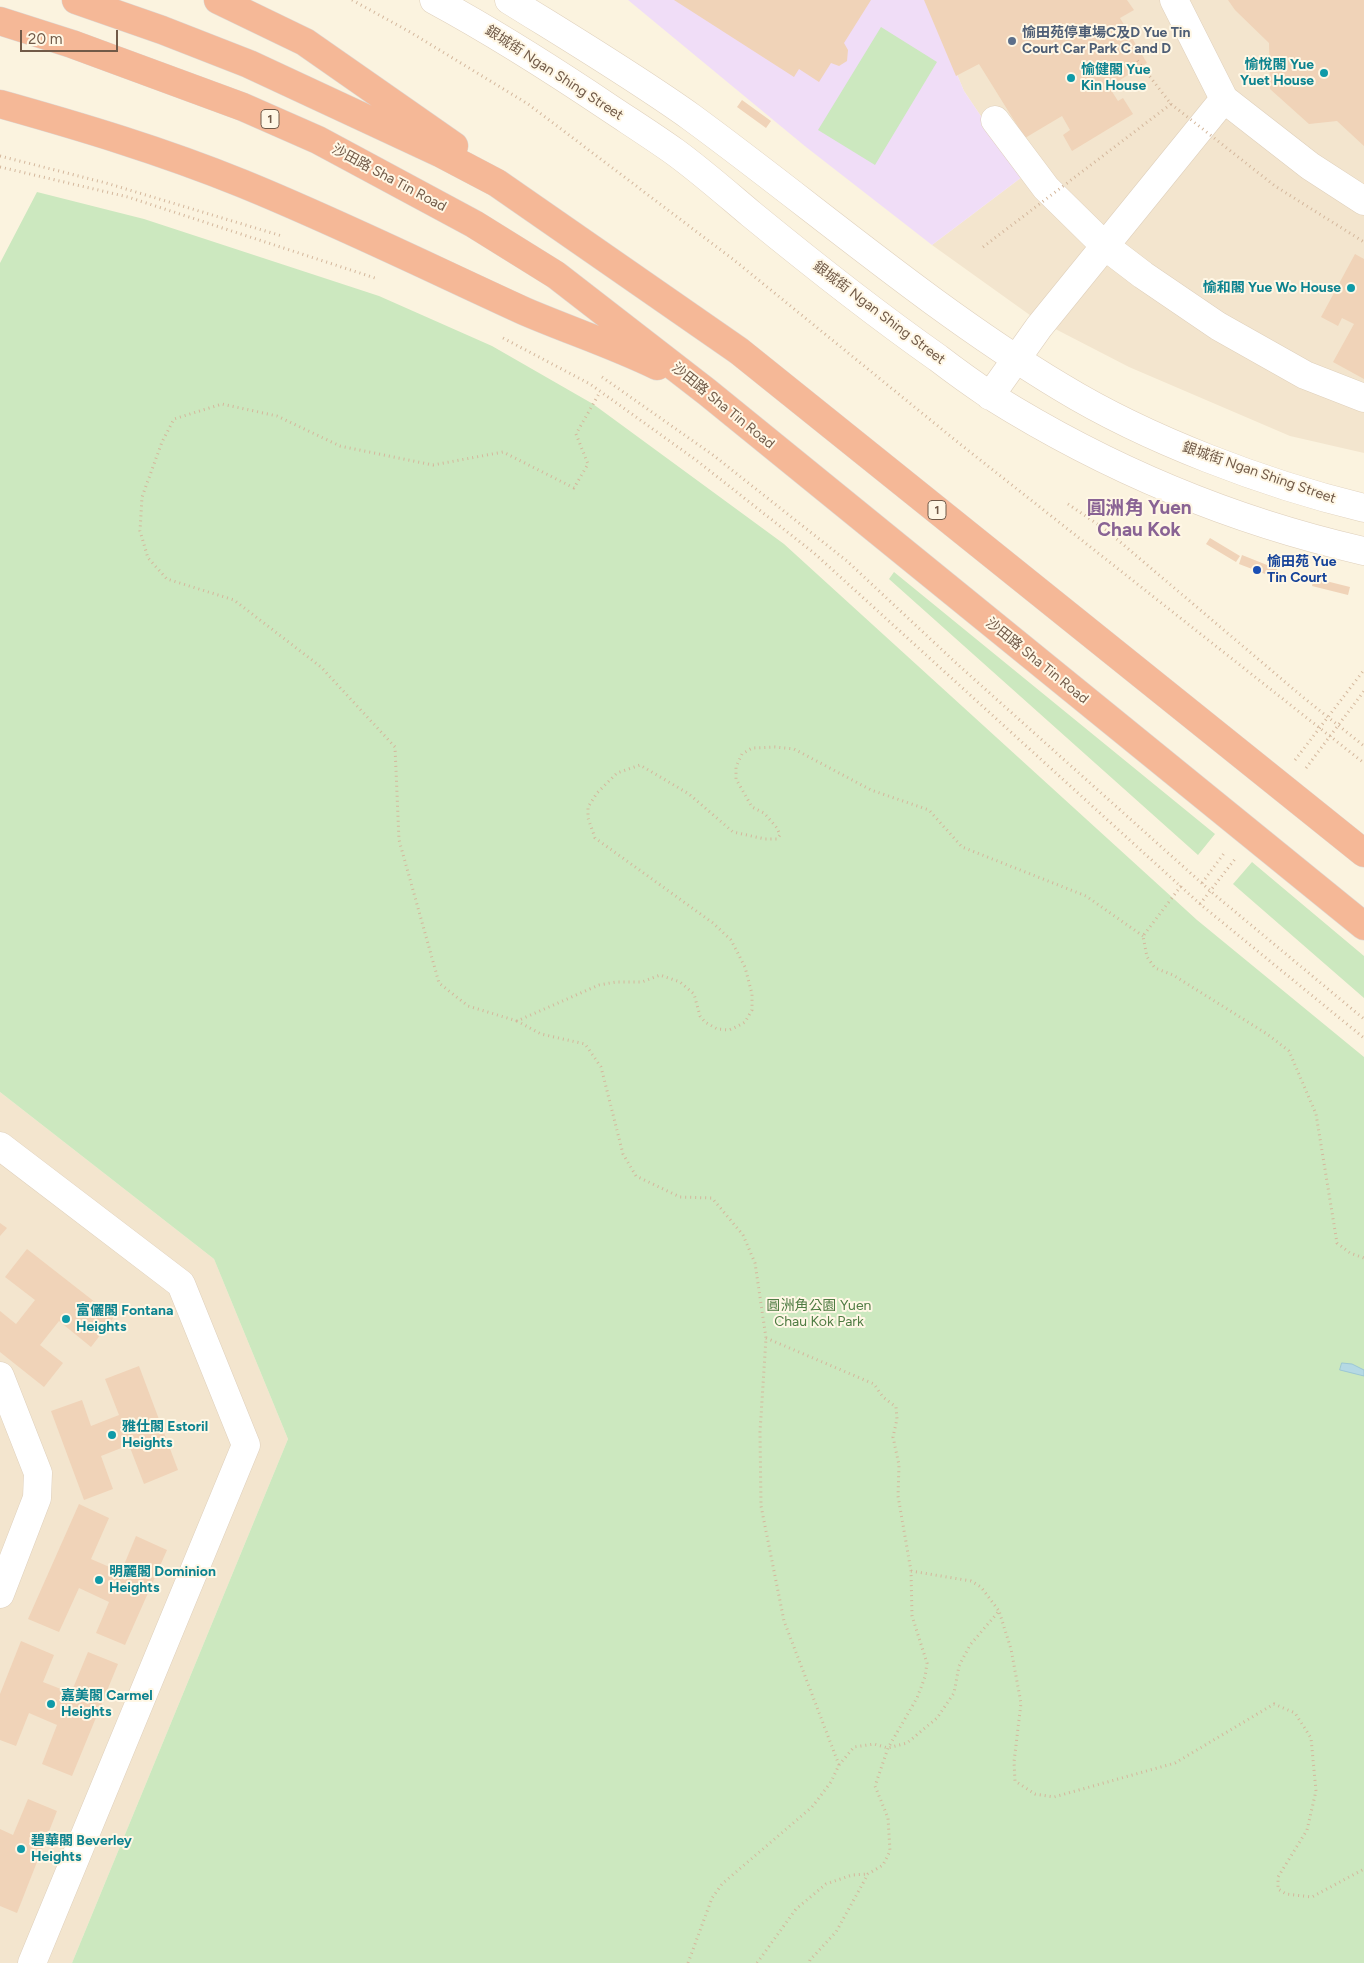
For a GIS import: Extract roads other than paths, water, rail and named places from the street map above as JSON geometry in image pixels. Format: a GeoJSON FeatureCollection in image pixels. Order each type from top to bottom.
{"type":"FeatureCollection","features":[{"type":"Feature","properties":{"kind":"highway","name":"1"},"geometry":{"type":"LineString","coordinates":[[76,0],[162,30],[249,64],[440,153],[498,183],[739,351],[1364,853]]}},
{"type":"Feature","properties":{"kind":"highway"},"geometry":{"type":"LineString","coordinates":[[218,0],[304,42],[449,142],[498,183]]}},
{"type":"Feature","properties":{"kind":"highway","name":"沙田路 Sha Tin Road"},"geometry":{"type":"LineString","coordinates":[[0,21],[72,44],[243,107],[318,140],[474,224],[556,274],[707,392],[1364,926]]}},
{"type":"Feature","properties":{"kind":"highway"},"geometry":{"type":"LineString","coordinates":[[0,104],[132,143],[241,183],[524,311],[638,357],[707,392]]}},
{"type":"Feature","properties":{"kind":"street","name":"銀城街 Ngan Shing Street"},"geometry":{"type":"LineString","coordinates":[[434,0],[481,26],[570,81],[675,152],[834,281],[990,396],[1095,454],[1172,490],[1240,516],[1292,533],[1364,551]]}},
{"type":"Feature","properties":{"kind":"street","name":"銀城街 Ngan Shing Street"},"geometry":{"type":"LineString","coordinates":[[509,0],[592,51],[689,116],[952,314],[1062,388],[1113,416],[1201,455],[1275,482],[1364,508]]}},
{"type":"Feature","properties":{"kind":"street"},"geometry":{"type":"LineString","coordinates":[[1174,0],[1224,99],[1310,166],[1364,201]]}},
{"type":"Feature","properties":{"kind":"street"},"geometry":{"type":"LineString","coordinates":[[990,396],[1039,328],[1224,99]]}},
{"type":"Feature","properties":{"kind":"street"},"geometry":{"type":"LineString","coordinates":[[995,120],[1046,188],[1105,246],[1142,275],[1218,326],[1305,375],[1364,398]]}},
{"type":"Feature","properties":{"kind":"street"},"geometry":{"type":"LineString","coordinates":[[0,1146],[181,1284],[246,1445],[32,1963]]}},
{"type":"Feature","properties":{"kind":"street"},"geometry":{"type":"LineString","coordinates":[[0,1376],[38,1473],[38,1485],[37,1498],[0,1594]]}},
{"type":"Feature","properties":{"kind":"water"},"geometry":{"type":"Polygon","coordinates":[[[1342,1363],[1352,1364],[1364,1370],[1364,1376],[1340,1370],[1342,1363]]]}},
{"type":"Feature","properties":{"kind":"place","name":"愉田苑停車場C及D Yue Tin Court Car Park C and D"},"geometry":{"type":"Point","coordinates":[1012,41]}},
{"type":"Feature","properties":{"kind":"place","name":"愉悅閣 Yue Yuet House"},"geometry":{"type":"Point","coordinates":[1324,73]}},
{"type":"Feature","properties":{"kind":"place","name":"愉健閣 Yue Kin House"},"geometry":{"type":"Point","coordinates":[1071,78]}},
{"type":"Feature","properties":{"kind":"place","name":"愉和閣 Yue Wo House"},"geometry":{"type":"Point","coordinates":[1351,288]}},
{"type":"Feature","properties":{"kind":"place","name":"愉田苑 Yue Tin Court"},"geometry":{"type":"Point","coordinates":[1257,570]}},
{"type":"Feature","properties":{"kind":"place","name":"富儷閣 Fontana Heights"},"geometry":{"type":"Point","coordinates":[66,1319]}},
{"type":"Feature","properties":{"kind":"place","name":"雅仕閣 Estoril Heights"},"geometry":{"type":"Point","coordinates":[112,1435]}},
{"type":"Feature","properties":{"kind":"place","name":"明麗閣 Dominion Heights"},"geometry":{"type":"Point","coordinates":[99,1580]}},
{"type":"Feature","properties":{"kind":"place","name":"嘉美閣 Carmel Heights"},"geometry":{"type":"Point","coordinates":[51,1704]}},
{"type":"Feature","properties":{"kind":"place","name":"碧華閣 Beverley Heights"},"geometry":{"type":"Point","coordinates":[21,1849]}},
{"type":"Feature","properties":{"kind":"district","name":"圓洲角 Yuen Chau Kok"},"geometry":{"type":"Point","coordinates":[1139,519]}},
{"type":"Feature","properties":{"kind":"park label","name":"圓洲角公園 Yuen Chau Kok Park"},"geometry":{"type":"Point","coordinates":[819,1314]}}]}
